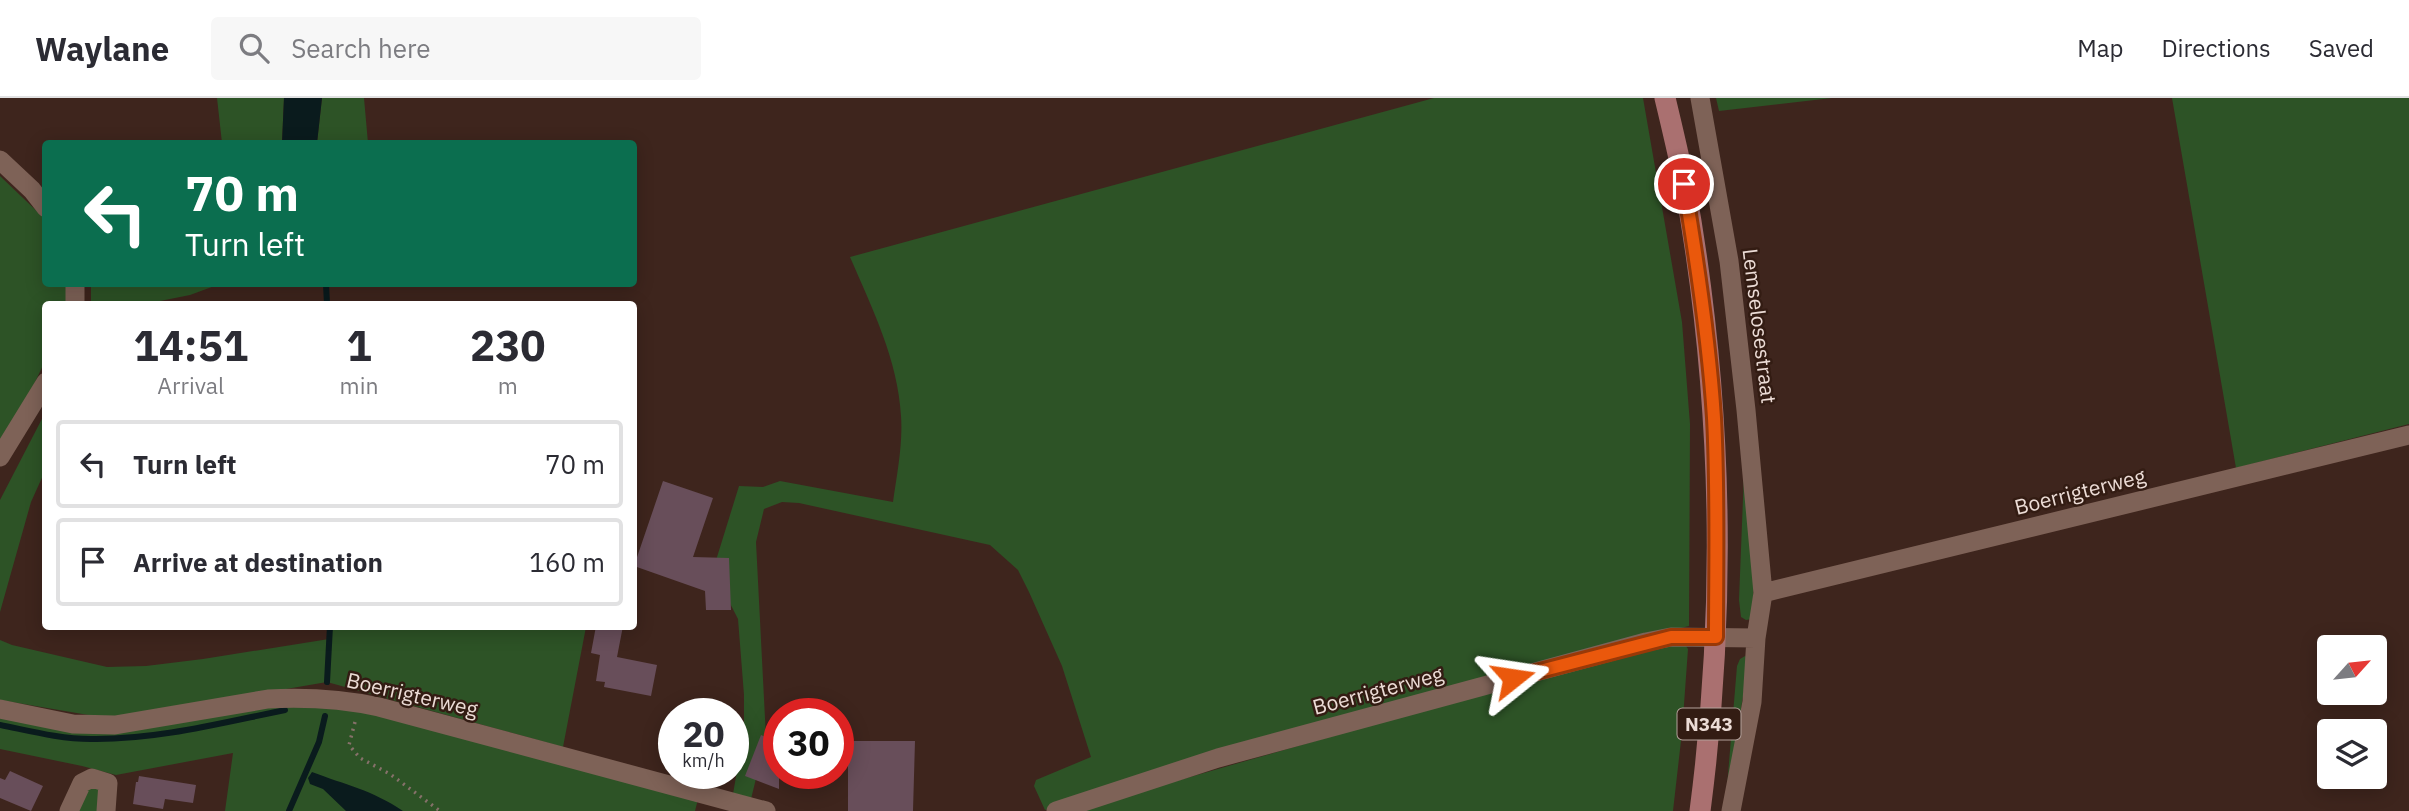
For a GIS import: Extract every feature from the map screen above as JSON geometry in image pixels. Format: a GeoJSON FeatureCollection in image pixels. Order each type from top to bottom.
{"type":"FeatureCollection","features":[{"type":"Feature","properties":{"kind":"main road","name":"N343"},"geometry":{"type":"LineString","coordinates":[[1665,98],[1697,259],[1713,415],[1717,499],[1716,637],[1700,811]]}},
{"type":"Feature","properties":{"kind":"street","name":"Lemselosestraat"},"geometry":{"type":"LineString","coordinates":[[1700,98],[1729,261],[1763,593],[1756,638],[1752,702],[1731,811]]}},
{"type":"Feature","properties":{"kind":"street"},"geometry":{"type":"LineString","coordinates":[[0,160],[42,203]]}},
{"type":"Feature","properties":{"kind":"street"},"geometry":{"type":"LineString","coordinates":[[0,457],[42,389]]}},
{"type":"Feature","properties":{"kind":"street","name":"Boerrigterweg"},"geometry":{"type":"LineString","coordinates":[[1763,593],[2409,435]]}},
{"type":"Feature","properties":{"kind":"street","name":"Boerrigterweg"},"geometry":{"type":"LineString","coordinates":[[1056,811],[1218,758],[1646,642],[1671,637],[1756,638]]}},
{"type":"Feature","properties":{"kind":"street","name":"Boerrigterweg"},"geometry":{"type":"LineString","coordinates":[[0,709],[73,724],[115,725],[268,699],[319,698],[360,703],[766,811]]}},
{"type":"Feature","properties":{"kind":"street"},"geometry":{"type":"LineString","coordinates":[[69,811],[82,783],[92,778],[108,783],[106,811]]}},
{"type":"Feature","properties":{"kind":"path"},"geometry":{"type":"LineString","coordinates":[[360,703],[349,745],[360,758],[390,774],[440,811]]}},
{"type":"Feature","properties":{"kind":"green space"},"geometry":{"type":"Polygon","coordinates":[[[217,98],[284,98],[282,140],[222,140],[217,98]]]}},
{"type":"Feature","properties":{"kind":"green space"},"geometry":{"type":"Polygon","coordinates":[[[322,98],[364,98],[368,140],[317,140],[322,98]]]}},
{"type":"Feature","properties":{"kind":"green space"},"geometry":{"type":"Polygon","coordinates":[[[1434,98],[1643,98],[1682,322],[1690,424],[1689,626],[1485,678],[1045,810],[1034,786],[1036,780],[1091,757],[1062,666],[1018,570],[990,545],[799,503],[782,502],[764,509],[756,542],[764,698],[763,750],[751,799],[733,794],[734,789],[749,789],[749,698],[744,698],[738,619],[713,570],[739,486],[763,487],[780,481],[893,502],[901,437],[899,395],[883,335],[850,257],[1434,98]]]}},
{"type":"Feature","properties":{"kind":"green space"},"geometry":{"type":"Polygon","coordinates":[[[1716,98],[1832,98],[1719,111],[1716,98]]]}},
{"type":"Feature","properties":{"kind":"green space"},"geometry":{"type":"Polygon","coordinates":[[[2172,98],[2409,98],[2409,424],[2236,468],[2172,98]]]}},
{"type":"Feature","properties":{"kind":"green space"},"geometry":{"type":"Polygon","coordinates":[[[0,176],[42,216],[42,287],[68,287],[67,301],[42,301],[42,367],[0,444],[0,176]]]}},
{"type":"Feature","properties":{"kind":"green space"},"geometry":{"type":"Polygon","coordinates":[[[91,287],[212,287],[160,301],[91,301],[91,287]]]}},
{"type":"Feature","properties":{"kind":"green space"},"geometry":{"type":"Polygon","coordinates":[[[42,419],[42,478],[31,502],[0,612],[0,500],[42,419]]]}},
{"type":"Feature","properties":{"kind":"green space"},"geometry":{"type":"Polygon","coordinates":[[[1744,473],[1755,568],[1752,619],[1746,620],[1741,617],[1739,600],[1744,473]]]}},
{"type":"Feature","properties":{"kind":"green space"},"geometry":{"type":"Polygon","coordinates":[[[330,630],[585,630],[563,747],[327,682],[112,719],[0,700],[0,640],[107,667],[146,666],[203,659],[329,639],[330,630]]]}},
{"type":"Feature","properties":{"kind":"green space"},"geometry":{"type":"Polygon","coordinates":[[[1684,643],[1688,649],[1673,811],[1072,811],[1645,646],[1684,643]]]}},
{"type":"Feature","properties":{"kind":"green space"},"geometry":{"type":"Polygon","coordinates":[[[1745,656],[1749,658],[1725,811],[1737,666],[1745,656]]]}},
{"type":"Feature","properties":{"kind":"green space"},"geometry":{"type":"Polygon","coordinates":[[[256,706],[351,706],[698,799],[695,811],[225,811],[233,753],[116,775],[0,749],[0,714],[63,727],[256,706]]]}},
{"type":"Feature","properties":{"kind":"green space"},"geometry":{"type":"Polygon","coordinates":[[[98,787],[99,811],[76,811],[86,789],[98,787]]]}},
{"type":"Feature","properties":{"kind":"shaded area"},"geometry":{"type":"Polygon","coordinates":[[[284,98],[322,98],[317,140],[282,140],[284,98]]]}},
{"type":"Feature","properties":{"kind":"shaded area"},"geometry":{"type":"Polygon","coordinates":[[[312,772],[370,793],[403,811],[346,811],[323,789],[310,784],[308,778],[312,772]]]}},
{"type":"Feature","properties":{"kind":"building"},"geometry":{"type":"Polygon","coordinates":[[[663,481],[713,498],[693,557],[729,558],[731,610],[706,610],[705,591],[637,567],[637,557],[663,481]]]}},
{"type":"Feature","properties":{"kind":"building"},"geometry":{"type":"Polygon","coordinates":[[[595,630],[622,630],[617,657],[657,665],[651,696],[604,687],[605,682],[596,681],[600,655],[591,653],[595,630]]]}},
{"type":"Feature","properties":{"kind":"building"},"geometry":{"type":"Polygon","coordinates":[[[761,735],[763,736],[763,783],[749,778],[749,766],[761,735]]]}},
{"type":"Feature","properties":{"kind":"building"},"geometry":{"type":"Polygon","coordinates":[[[854,741],[915,741],[913,811],[848,811],[848,789],[854,789],[854,741]]]}},
{"type":"Feature","properties":{"kind":"building"},"geometry":{"type":"Polygon","coordinates":[[[10,771],[43,786],[31,811],[0,798],[0,778],[5,780],[10,771]]]}},
{"type":"Feature","properties":{"kind":"building"},"geometry":{"type":"Polygon","coordinates":[[[139,776],[196,785],[193,803],[165,799],[163,809],[133,804],[139,776]]]}},
{"type":"Feature","properties":{"kind":"waterway"},"geometry":{"type":"LineString","coordinates":[[326,287],[327,301]]}},
{"type":"Feature","properties":{"kind":"waterway"},"geometry":{"type":"LineString","coordinates":[[327,682],[330,630]]}},
{"type":"Feature","properties":{"kind":"waterway"},"geometry":{"type":"LineString","coordinates":[[0,725],[68,738],[115,739],[188,730],[285,710]]}},
{"type":"Feature","properties":{"kind":"waterway"},"geometry":{"type":"LineString","coordinates":[[289,811],[319,742],[325,716]]}},
{"type":"Feature","properties":{"kind":"route"},"geometry":{"type":"LineString","coordinates":[[1513,678],[1646,642],[1671,637],[1716,637],[1717,499],[1713,415],[1697,259],[1684,184]]}}]}
